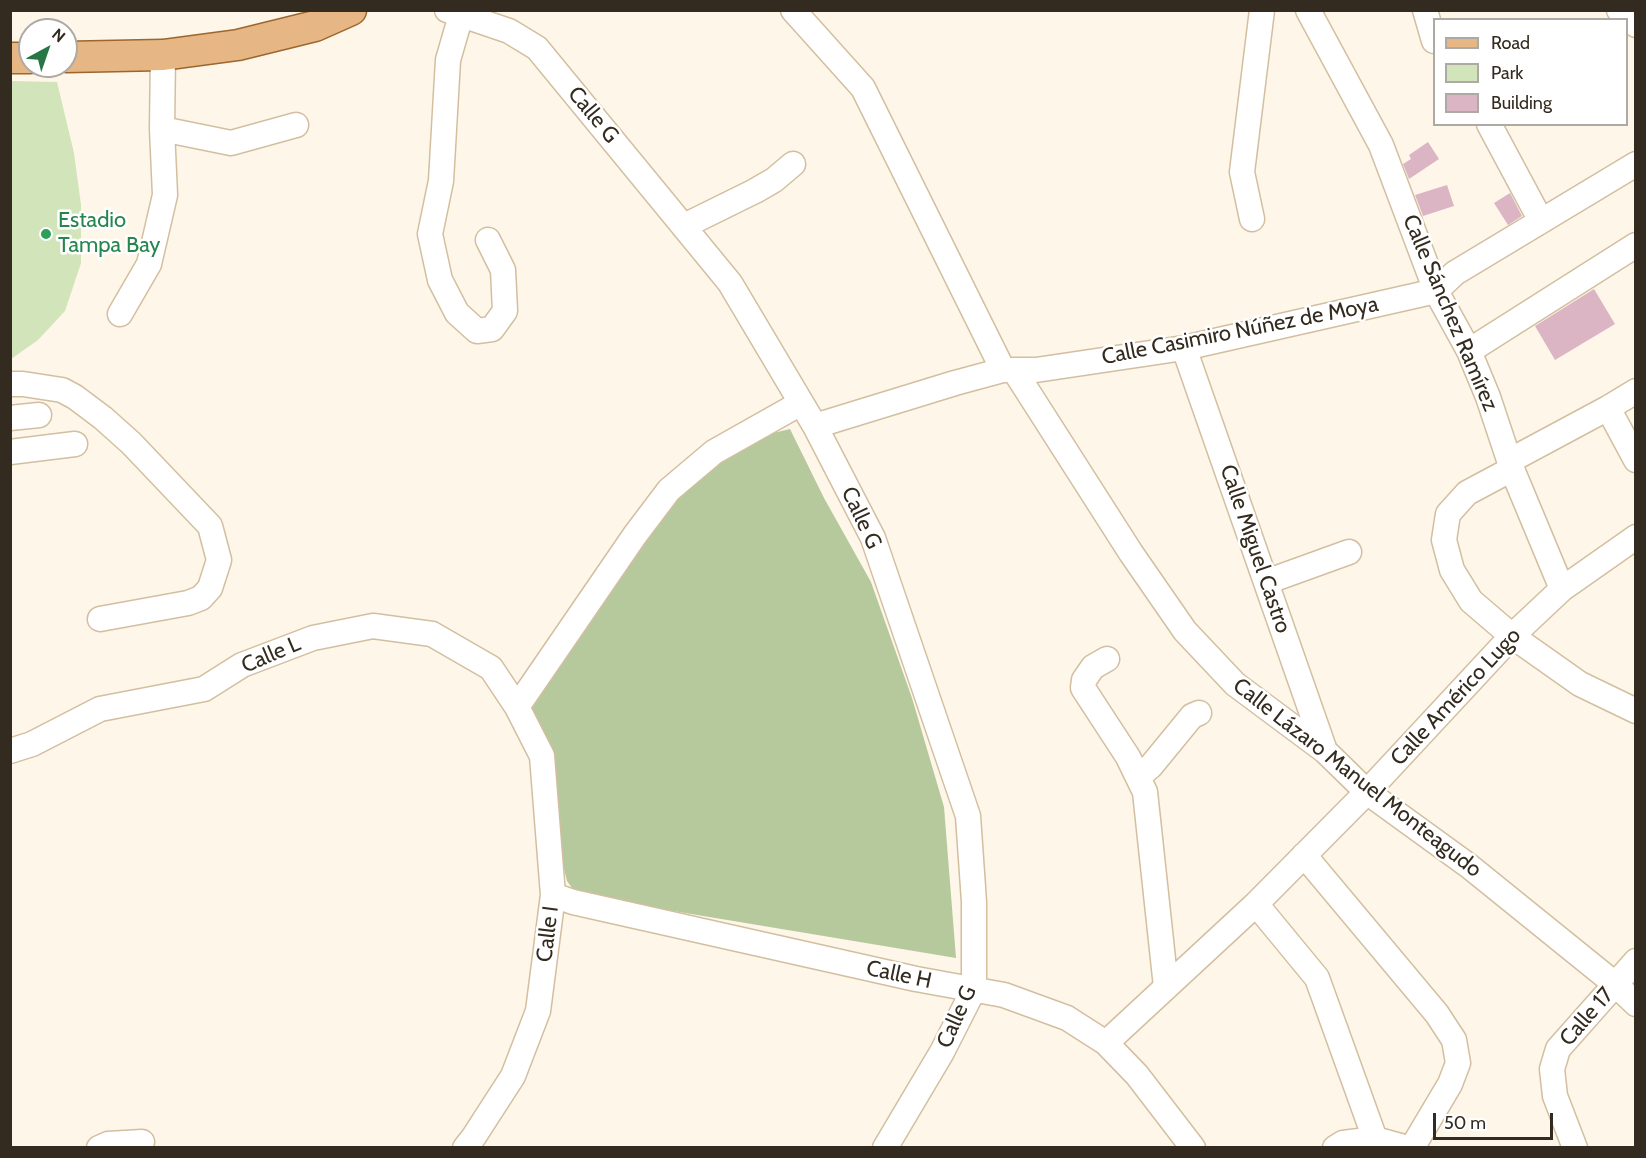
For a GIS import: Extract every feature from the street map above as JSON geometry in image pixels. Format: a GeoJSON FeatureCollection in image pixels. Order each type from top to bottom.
{"type":"FeatureCollection","features":[{"type":"Feature","properties":{"kind":"main road"},"geometry":{"type":"LineString","coordinates":[[78,57],[163,55],[238,45],[315,26],[351,10]]}},
{"type":"Feature","properties":{"kind":"street","name":"Calle Lázaro Manuel Monteagudo"},"geometry":{"type":"LineString","coordinates":[[793,10],[862,88],[1009,370],[1185,632],[1235,684],[1325,751],[1367,792],[1469,866],[1615,984],[1635,1004]]}},
{"type":"Feature","properties":{"kind":"street"},"geometry":{"type":"LineString","coordinates":[[1252,219],[1242,172],[1262,10]]}},
{"type":"Feature","properties":{"kind":"street","name":"Calle Sánchez Ramírez"},"geometry":{"type":"LineString","coordinates":[[1308,10],[1381,145],[1436,291],[1468,351],[1488,397],[1511,465],[1562,589]]}},
{"type":"Feature","properties":{"kind":"street"},"geometry":{"type":"LineString","coordinates":[[1425,10],[1433,38]]}},
{"type":"Feature","properties":{"kind":"street"},"geometry":{"type":"LineString","coordinates":[[454,13],[448,60],[441,181],[430,234],[440,280],[457,313],[477,331],[492,329],[505,312],[503,270],[488,240]]}},
{"type":"Feature","properties":{"kind":"street","name":"Calle G"},"geometry":{"type":"LineString","coordinates":[[454,13],[509,31],[537,48],[730,282],[815,426],[873,538],[968,816],[974,902],[974,989],[942,1052],[885,1148]]}},
{"type":"Feature","properties":{"kind":"street"},"geometry":{"type":"LineString","coordinates":[[120,314],[149,264],[165,195],[162,129],[163,55]]}},
{"type":"Feature","properties":{"kind":"street"},"geometry":{"type":"LineString","coordinates":[[162,129],[231,143],[296,125]]}},
{"type":"Feature","properties":{"kind":"street"},"geometry":{"type":"LineString","coordinates":[[1490,126],[1541,222]]}},
{"type":"Feature","properties":{"kind":"street"},"geometry":{"type":"LineString","coordinates":[[684,226],[755,191],[774,180],[793,164]]}},
{"type":"Feature","properties":{"kind":"street","name":"Calle Casimiro Núñez de Moya"},"geometry":{"type":"LineString","coordinates":[[815,426],[955,382],[1009,370],[1036,370],[1184,348],[1436,291],[1455,273],[1635,164]]}},
{"type":"Feature","properties":{"kind":"street"},"geometry":{"type":"LineString","coordinates":[[1468,351],[1635,245]]}},
{"type":"Feature","properties":{"kind":"street","name":"Calle Miguel Castro"},"geometry":{"type":"LineString","coordinates":[[1184,348],[1325,751]]}},
{"type":"Feature","properties":{"kind":"street"},"geometry":{"type":"LineString","coordinates":[[10,384],[62,390],[75,397],[104,418],[131,443],[210,526],[219,560],[210,588],[201,598],[188,603],[99,619]]}},
{"type":"Feature","properties":{"kind":"street"},"geometry":{"type":"LineString","coordinates":[[1635,391],[1467,493],[1448,514],[1444,540],[1452,570],[1472,601],[1512,636],[1580,684],[1635,711]]}},
{"type":"Feature","properties":{"kind":"street"},"geometry":{"type":"LineString","coordinates":[[517,707],[635,535],[669,490],[714,452],[801,403]]}},
{"type":"Feature","properties":{"kind":"street"},"geometry":{"type":"LineString","coordinates":[[1608,408],[1635,460]]}},
{"type":"Feature","properties":{"kind":"street"},"geometry":{"type":"LineString","coordinates":[[10,418],[39,415]]}},
{"type":"Feature","properties":{"kind":"street"},"geometry":{"type":"LineString","coordinates":[[10,452],[75,444]]}},
{"type":"Feature","properties":{"kind":"street","name":"Calle Américo Lugo"},"geometry":{"type":"LineString","coordinates":[[1106,1043],[1256,904],[1367,792],[1512,636],[1562,589],[1635,537]]}},
{"type":"Feature","properties":{"kind":"street"},"geometry":{"type":"LineString","coordinates":[[1266,582],[1349,552]]}},
{"type":"Feature","properties":{"kind":"street","name":"Calle L"},"geometry":{"type":"LineString","coordinates":[[10,751],[32,744],[100,709],[204,689],[242,665],[313,638],[373,626],[432,634],[491,668],[517,707]]}},
{"type":"Feature","properties":{"kind":"street"},"geometry":{"type":"LineString","coordinates":[[1107,658],[1093,667],[1084,680],[1083,688],[1145,792],[1166,987]]}},
{"type":"Feature","properties":{"kind":"street","name":"Calle I"},"geometry":{"type":"LineString","coordinates":[[465,1148],[513,1076],[538,1011],[552,896],[543,756],[517,707]]}},
{"type":"Feature","properties":{"kind":"street"},"geometry":{"type":"LineString","coordinates":[[1138,777],[1151,766],[1192,716],[1198,713]]}},
{"type":"Feature","properties":{"kind":"street"},"geometry":{"type":"LineString","coordinates":[[1304,855],[1437,1014],[1454,1040],[1458,1063],[1450,1084],[1410,1148],[1375,1139],[1343,1143],[1335,1148]]}},
{"type":"Feature","properties":{"kind":"street","name":"Calle H"},"geometry":{"type":"LineString","coordinates":[[552,896],[916,979],[1004,995],[1067,1018],[1106,1043],[1137,1075],[1193,1148]]}},
{"type":"Feature","properties":{"kind":"street"},"geometry":{"type":"LineString","coordinates":[[1256,904],[1317,978],[1375,1139]]}},
{"type":"Feature","properties":{"kind":"street","name":"Calle 17"},"geometry":{"type":"LineString","coordinates":[[1575,1148],[1555,1096],[1552,1069],[1558,1049],[1635,961]]}},
{"type":"Feature","properties":{"kind":"street"},"geometry":{"type":"LineString","coordinates":[[99,1148],[108,1144],[142,1142]]}},
{"type":"Feature","properties":{"kind":"green space","name":"Estadio Tampa Bay"},"geometry":{"type":"Polygon","coordinates":[[[11,81],[57,82],[74,153],[81,205],[81,263],[65,311],[38,340],[11,359],[11,81]]]}},
{"type":"Feature","properties":{"kind":"green space"},"geometry":{"type":"Polygon","coordinates":[[[790,429],[824,498],[871,582],[912,698],[944,807],[956,958],[577,895],[567,881],[523,708],[623,568],[678,498],[716,464],[769,434],[790,429]]]}},
{"type":"Feature","properties":{"kind":"building"},"geometry":{"type":"Polygon","coordinates":[[[1428,142],[1439,159],[1409,179],[1403,164],[1411,159],[1409,155],[1428,142]]]}},
{"type":"Feature","properties":{"kind":"building"},"geometry":{"type":"Polygon","coordinates":[[[1447,185],[1454,206],[1423,216],[1415,195],[1447,185]]]}},
{"type":"Feature","properties":{"kind":"building"},"geometry":{"type":"Polygon","coordinates":[[[1510,193],[1522,216],[1508,225],[1494,203],[1510,193]]]}},
{"type":"Feature","properties":{"kind":"building"},"geometry":{"type":"Polygon","coordinates":[[[1594,289],[1615,324],[1555,360],[1535,326],[1594,289]]]}},
{"type":"Feature","properties":{"kind":"place","name":"Estadio Tampa Bay"},"geometry":{"type":"Point","coordinates":[46,234]}}]}
